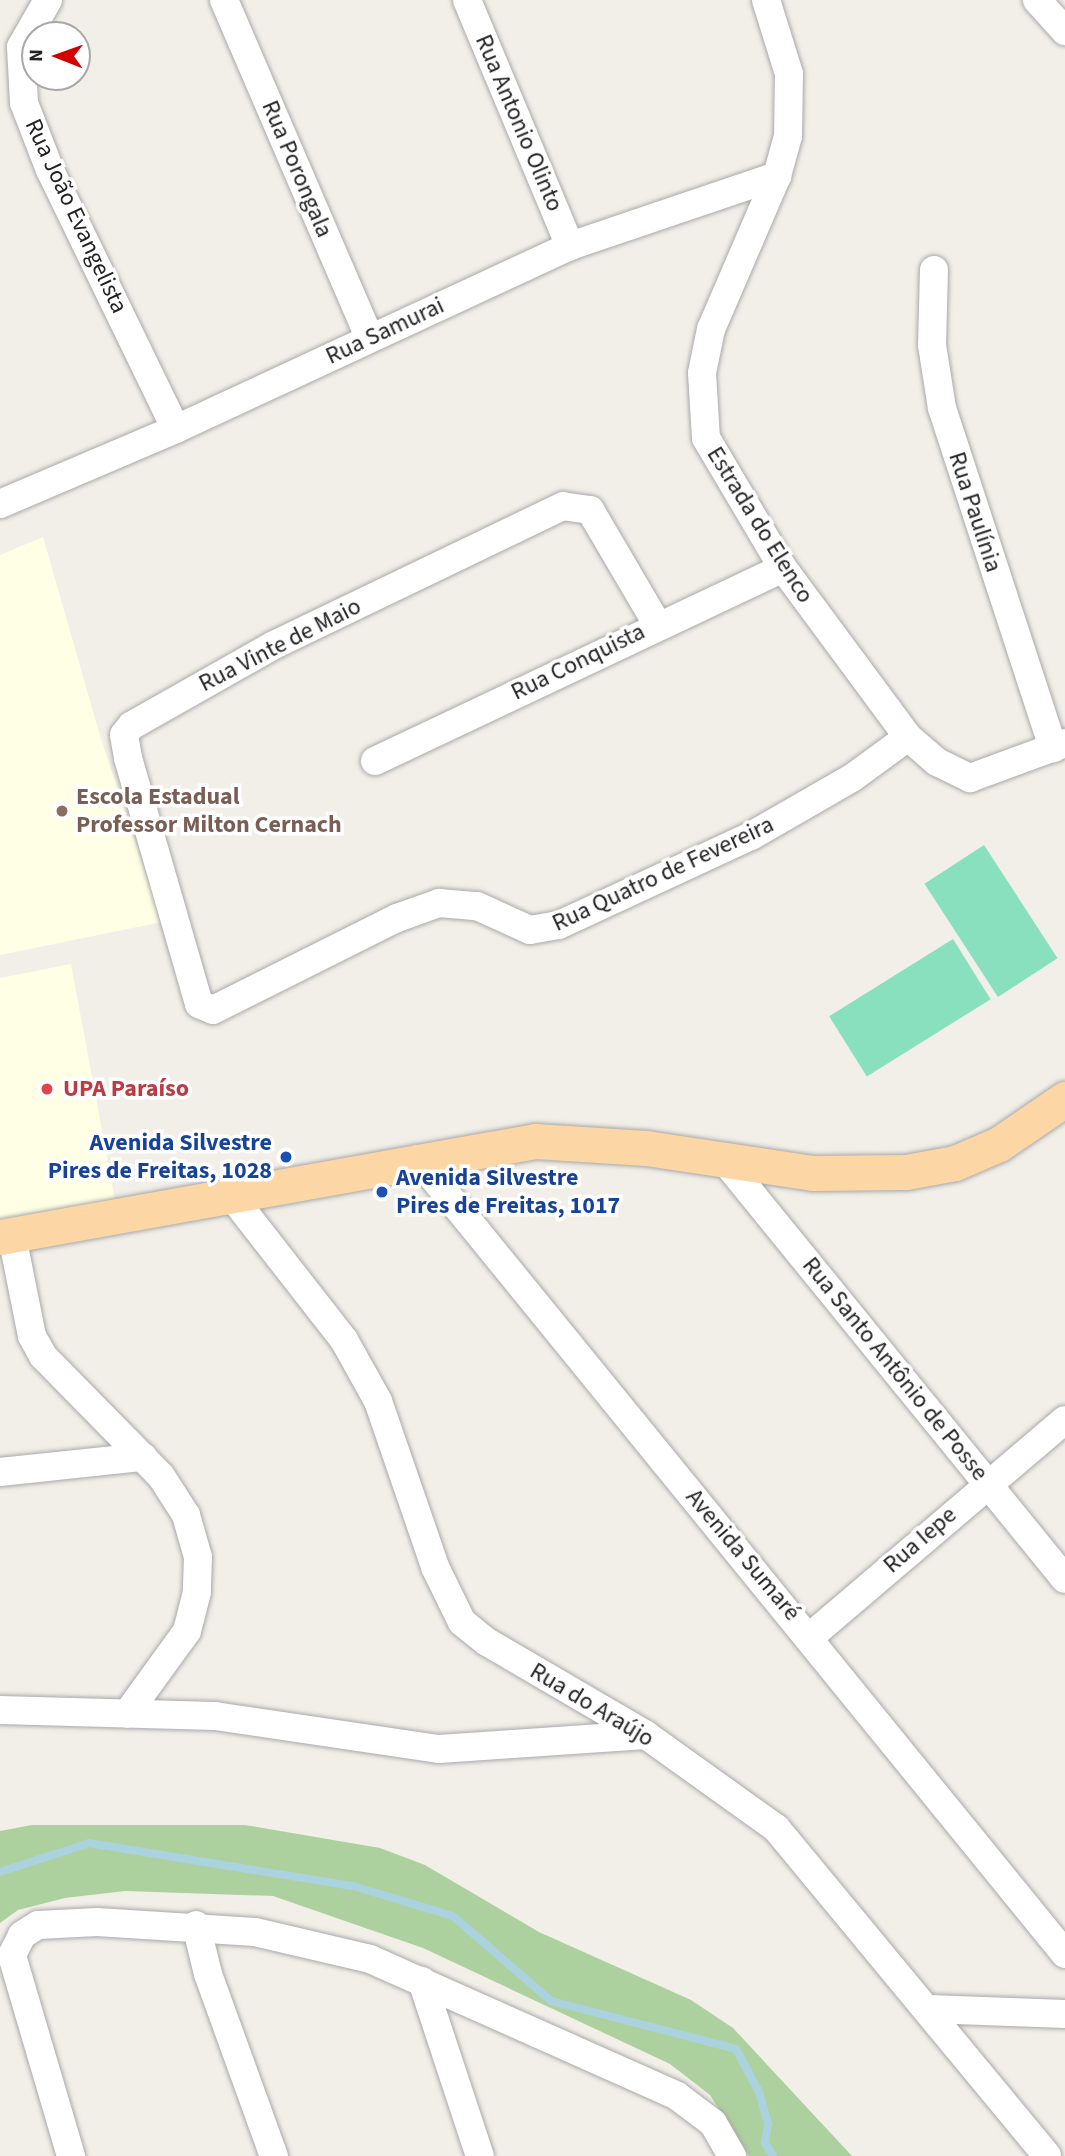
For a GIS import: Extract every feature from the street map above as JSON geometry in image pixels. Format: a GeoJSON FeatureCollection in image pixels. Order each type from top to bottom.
{"type":"FeatureCollection","features":[{"type":"Feature","properties":{"kind":"main road"},"geometry":{"type":"LineString","coordinates":[[6,1237],[418,1159],[535,1141],[588,1142],[813,1173],[906,1172],[955,1163],[999,1144],[1065,1099]]}},
{"type":"Feature","properties":{"kind":"street","name":"Rua João Evangelista"},"geometry":{"type":"LineString","coordinates":[[48,0],[21,47],[24,103],[50,170],[176,429]]}},
{"type":"Feature","properties":{"kind":"street","name":"Rua Porongala"},"geometry":{"type":"LineString","coordinates":[[224,0],[369,337]]}},
{"type":"Feature","properties":{"kind":"street","name":"Rua Antonio Olinto"},"geometry":{"type":"LineString","coordinates":[[467,0],[570,246]]}},
{"type":"Feature","properties":{"kind":"street","name":"Estrada do Elenco"},"geometry":{"type":"LineString","coordinates":[[766,0],[789,74],[788,136],[776,176],[721,298],[702,373],[701,406],[715,460],[783,568],[908,737],[937,762],[970,778],[1059,745]]}},
{"type":"Feature","properties":{"kind":"street"},"geometry":{"type":"LineString","coordinates":[[1037,0],[1065,31]]}},
{"type":"Feature","properties":{"kind":"street","name":"Rua Samurai"},"geometry":{"type":"LineString","coordinates":[[0,504],[176,429],[369,337],[570,246],[776,176]]}},
{"type":"Feature","properties":{"kind":"street","name":"Rua Paulínia"},"geometry":{"type":"LineString","coordinates":[[934,270],[932,345],[942,408],[1059,745]]}},
{"type":"Feature","properties":{"kind":"street","name":"Rua Vinte de Maio"},"geometry":{"type":"LineString","coordinates":[[213,1010],[199,1003],[192,983],[128,758],[124,735],[131,726],[274,645],[563,506],[590,510],[656,624]]}},
{"type":"Feature","properties":{"kind":"street","name":"Rua Conquista"},"geometry":{"type":"LineString","coordinates":[[375,761],[656,624],[783,568]]}},
{"type":"Feature","properties":{"kind":"street","name":"Rua Quatro de Fevereira"},"geometry":{"type":"LineString","coordinates":[[213,1010],[424,907],[461,903],[530,930],[559,925],[751,836],[852,778],[908,737]]}},
{"type":"Feature","properties":{"kind":"street","name":"Avenida Sumaré"},"geometry":{"type":"LineString","coordinates":[[418,1159],[811,1636],[1065,1954]]}},
{"type":"Feature","properties":{"kind":"street","name":"Rua Santo Antônio de Posse"},"geometry":{"type":"LineString","coordinates":[[724,1160],[1065,1579]]}},
{"type":"Feature","properties":{"kind":"street","name":"Rua do Araújo"},"geometry":{"type":"LineString","coordinates":[[230,1194],[344,1340],[378,1401],[435,1567],[462,1622],[486,1642],[646,1735],[776,1828],[929,2009],[1047,2156]]}},
{"type":"Feature","properties":{"kind":"street"},"geometry":{"type":"LineString","coordinates":[[6,1237],[32,1336],[43,1356],[143,1457],[186,1516],[198,1557],[197,1592],[187,1631],[127,1714]]}},
{"type":"Feature","properties":{"kind":"street","name":"Rua Iepe"},"geometry":{"type":"LineString","coordinates":[[811,1636],[987,1482],[1065,1420]]}},
{"type":"Feature","properties":{"kind":"street"},"geometry":{"type":"LineString","coordinates":[[0,1472],[143,1457]]}},
{"type":"Feature","properties":{"kind":"street"},"geometry":{"type":"LineString","coordinates":[[0,1710],[284,1722],[439,1749],[646,1735]]}},
{"type":"Feature","properties":{"kind":"street"},"geometry":{"type":"LineString","coordinates":[[71,2156],[12,1955],[17,1941],[29,1929],[47,1924],[196,1925],[313,1944],[370,1959],[677,2096],[713,2123],[732,2156]]}},
{"type":"Feature","properties":{"kind":"street"},"geometry":{"type":"LineString","coordinates":[[196,1925],[208,1973],[274,2156]]}},
{"type":"Feature","properties":{"kind":"street"},"geometry":{"type":"LineString","coordinates":[[422,1982],[481,2156]]}},
{"type":"Feature","properties":{"kind":"street"},"geometry":{"type":"LineString","coordinates":[[929,2009],[1065,2014]]}},
{"type":"Feature","properties":{"kind":"shaded area","name":"Escola Estadual Professor Milton Cernach"},"geometry":{"type":"Polygon","coordinates":[[[43,537],[101,739],[162,922],[0,955],[0,555],[43,537]]]}},
{"type":"Feature","properties":{"kind":"shaded area","name":"UPA Paraíso"},"geometry":{"type":"Polygon","coordinates":[[[71,964],[115,1200],[0,1231],[0,978],[71,964]]]}},
{"type":"Feature","properties":{"kind":"green space"},"geometry":{"type":"Polygon","coordinates":[[[984,845],[1058,958],[998,997],[924,884],[984,845]]]}},
{"type":"Feature","properties":{"kind":"green space"},"geometry":{"type":"Polygon","coordinates":[[[953,939],[991,999],[867,1077],[829,1016],[953,939]]]}},
{"type":"Feature","properties":{"kind":"green space"},"geometry":{"type":"Polygon","coordinates":[[[32,1825],[245,1825],[380,1848],[425,1865],[539,1932],[691,2000],[733,2028],[852,2156],[749,2156],[710,2095],[670,2064],[423,1948],[273,1896],[125,1891],[65,1898],[18,1910],[0,1923],[0,1831],[32,1825]]]}},
{"type":"Feature","properties":{"kind":"waterway"},"geometry":{"type":"LineString","coordinates":[[0,1872],[89,1843],[353,1886],[453,1916],[551,2001],[736,2049],[759,2092],[768,2124],[765,2143],[773,2156]]}},
{"type":"Feature","properties":{"kind":"place","name":"Escola Estadual Professor Milton Cernach"},"geometry":{"type":"Point","coordinates":[62,811]}},
{"type":"Feature","properties":{"kind":"place","name":"UPA Paraíso"},"geometry":{"type":"Point","coordinates":[47,1089]}},
{"type":"Feature","properties":{"kind":"place","name":"Avenida Silvestre Pires de Freitas, 1028"},"geometry":{"type":"Point","coordinates":[286,1157]}},
{"type":"Feature","properties":{"kind":"place","name":"Avenida Silvestre Pires de Freitas, 1017"},"geometry":{"type":"Point","coordinates":[382,1192]}}]}
